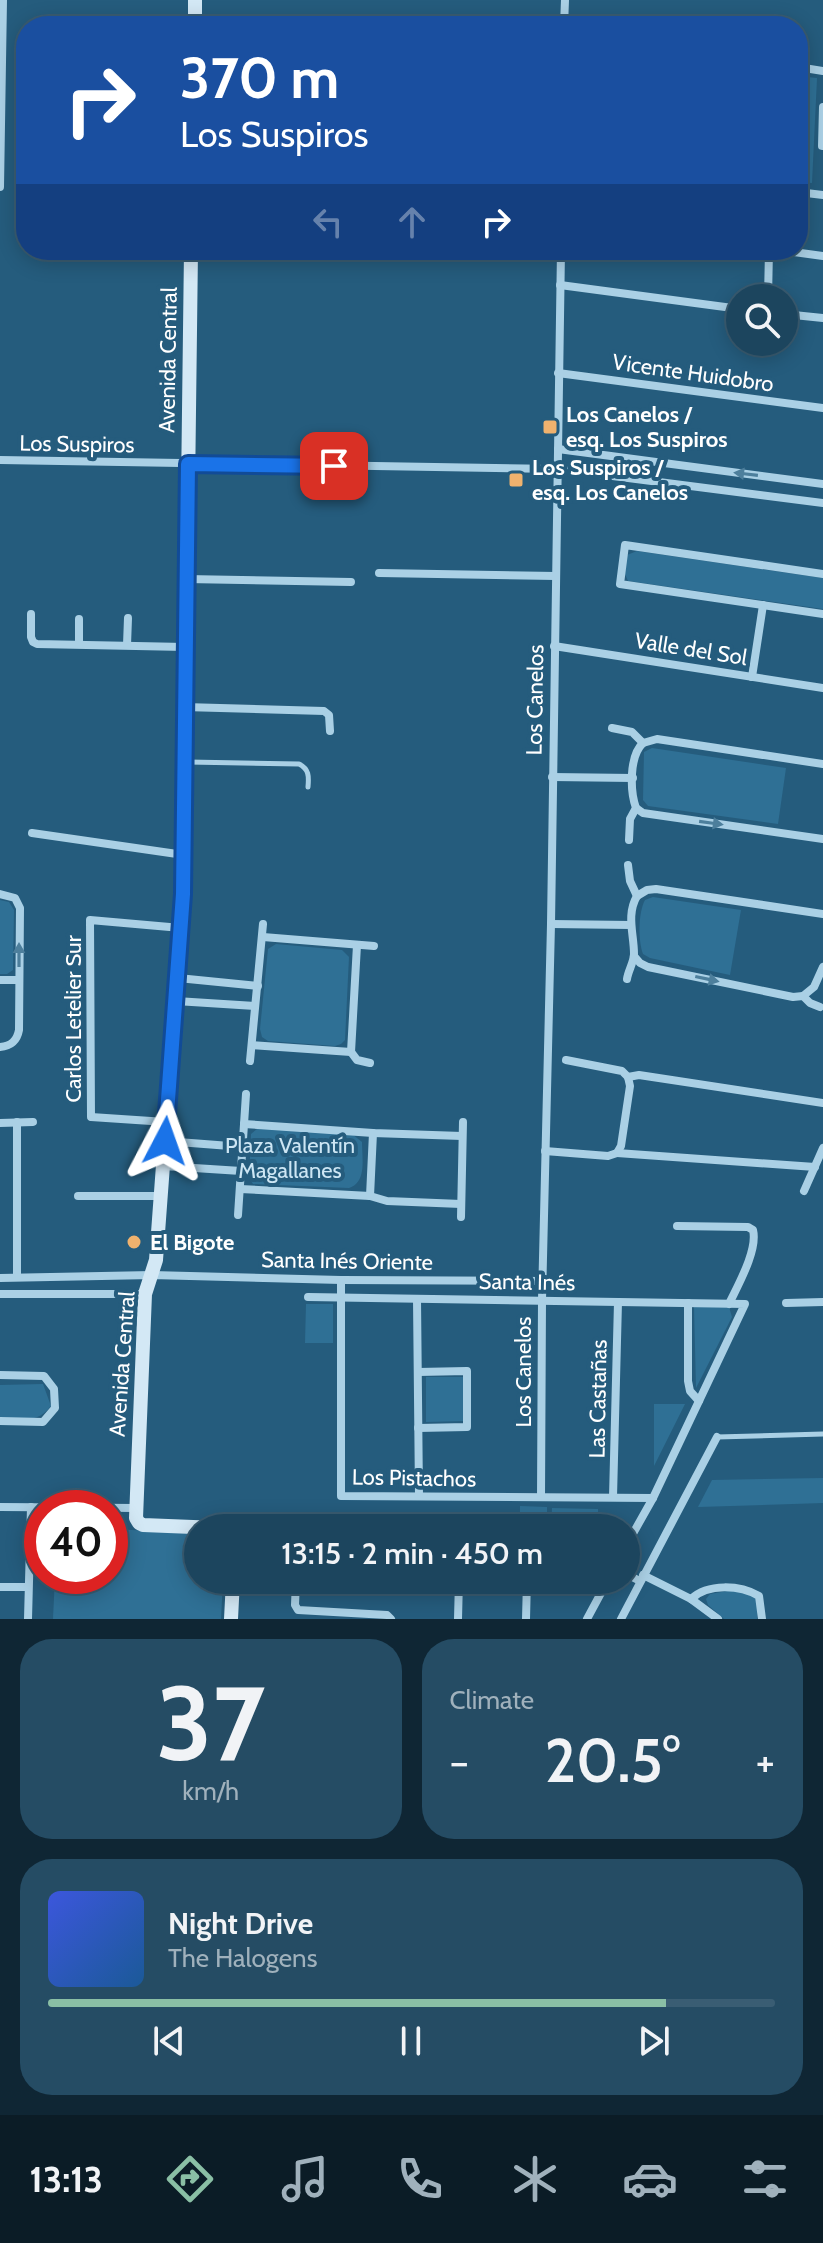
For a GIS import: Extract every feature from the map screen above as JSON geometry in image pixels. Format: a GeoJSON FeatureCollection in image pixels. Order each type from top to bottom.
{"type":"FeatureCollection","features":[{"type":"Feature","properties":{"kind":"street"},"geometry":{"type":"LineString","coordinates":[[0,187],[3,0]]}},
{"type":"Feature","properties":{"kind":"street"},"geometry":{"type":"LineString","coordinates":[[822,146],[823,107]]}},
{"type":"Feature","properties":{"kind":"street","name":"Avenida Central"},"geometry":{"type":"LineString","coordinates":[[138,1516],[145,1294],[156,1260],[181,928],[191,260]]}},
{"type":"Feature","properties":{"kind":"street","name":"Los Canelos"},"geometry":{"type":"LineString","coordinates":[[541,1497],[542,1281],[551,924],[561,260]]}},
{"type":"Feature","properties":{"kind":"street"},"geometry":{"type":"LineString","coordinates":[[768,284],[769,260]]}},
{"type":"Feature","properties":{"kind":"street"},"geometry":{"type":"LineString","coordinates":[[560,285],[726,307]]}},
{"type":"Feature","properties":{"kind":"street"},"geometry":{"type":"LineString","coordinates":[[798,315],[823,318]]}},
{"type":"Feature","properties":{"kind":"street","name":"Vicente Huidobro"},"geometry":{"type":"LineString","coordinates":[[558,373],[823,408]]}},
{"type":"Feature","properties":{"kind":"street"},"geometry":{"type":"LineString","coordinates":[[558,449],[823,484]]}},
{"type":"Feature","properties":{"kind":"street","name":"Los Suspiros"},"geometry":{"type":"LineString","coordinates":[[0,460],[558,469],[823,503]]}},
{"type":"Feature","properties":{"kind":"street"},"geometry":{"type":"LineString","coordinates":[[823,574],[625,545],[620,584],[823,614]]}},
{"type":"Feature","properties":{"kind":"street"},"geometry":{"type":"LineString","coordinates":[[379,573],[556,576]]}},
{"type":"Feature","properties":{"kind":"street"},"geometry":{"type":"LineString","coordinates":[[186,579],[351,582]]}},
{"type":"Feature","properties":{"kind":"street"},"geometry":{"type":"LineString","coordinates":[[752,677],[763,605]]}},
{"type":"Feature","properties":{"kind":"street"},"geometry":{"type":"LineString","coordinates":[[31,614],[31,637],[37,644],[185,647]]}},
{"type":"Feature","properties":{"kind":"street"},"geometry":{"type":"LineString","coordinates":[[127,645],[128,618]]}},
{"type":"Feature","properties":{"kind":"street"},"geometry":{"type":"LineString","coordinates":[[79,619],[79,644]]}},
{"type":"Feature","properties":{"kind":"street","name":"Valle del Sol"},"geometry":{"type":"LineString","coordinates":[[554,646],[823,688]]}},
{"type":"Feature","properties":{"kind":"street"},"geometry":{"type":"LineString","coordinates":[[184,707],[324,711],[329,715],[330,731]]}},
{"type":"Feature","properties":{"kind":"street"},"geometry":{"type":"LineString","coordinates":[[612,728],[632,732],[643,743]]}},
{"type":"Feature","properties":{"kind":"street"},"geometry":{"type":"LineString","coordinates":[[823,764],[657,739],[643,743],[634,756],[633,778],[633,803],[643,813],[823,839]]}},
{"type":"Feature","properties":{"kind":"street"},"geometry":{"type":"LineString","coordinates":[[552,777],[633,778]]}},
{"type":"Feature","properties":{"kind":"street"},"geometry":{"type":"LineString","coordinates":[[629,840],[630,819],[636,808]]}},
{"type":"Feature","properties":{"kind":"street"},"geometry":{"type":"LineString","coordinates":[[32,833],[184,855]]}},
{"type":"Feature","properties":{"kind":"street"},"geometry":{"type":"LineString","coordinates":[[628,865],[630,881],[637,896]]}},
{"type":"Feature","properties":{"kind":"street"},"geometry":{"type":"LineString","coordinates":[[627,979],[634,956],[631,911],[637,896],[647,890],[823,914]]}},
{"type":"Feature","properties":{"kind":"street"},"geometry":{"type":"LineString","coordinates":[[0,894],[15,898],[20,908],[18,1034],[11,1044],[0,1047]]}},
{"type":"Feature","properties":{"kind":"street","name":"Carlos Letelier Sur"},"geometry":{"type":"LineString","coordinates":[[166,1122],[91,1117],[90,920],[181,928]]}},
{"type":"Feature","properties":{"kind":"street"},"geometry":{"type":"LineString","coordinates":[[250,1061],[263,924]]}},
{"type":"Feature","properties":{"kind":"street"},"geometry":{"type":"LineString","coordinates":[[551,924],[631,925]]}},
{"type":"Feature","properties":{"kind":"street"},"geometry":{"type":"LineString","coordinates":[[263,937],[374,946]]}},
{"type":"Feature","properties":{"kind":"street"},"geometry":{"type":"LineString","coordinates":[[357,945],[351,1052],[357,1060],[370,1063]]}},
{"type":"Feature","properties":{"kind":"street"},"geometry":{"type":"LineString","coordinates":[[634,956],[648,967],[793,997],[803,996],[814,987],[823,967]]}},
{"type":"Feature","properties":{"kind":"street"},"geometry":{"type":"LineString","coordinates":[[178,978],[258,986]]}},
{"type":"Feature","properties":{"kind":"street"},"geometry":{"type":"LineString","coordinates":[[0,980],[19,980]]}},
{"type":"Feature","properties":{"kind":"street"},"geometry":{"type":"LineString","coordinates":[[803,996],[820,1007]]}},
{"type":"Feature","properties":{"kind":"street"},"geometry":{"type":"LineString","coordinates":[[176,1001],[255,1006]]}},
{"type":"Feature","properties":{"kind":"street"},"geometry":{"type":"LineString","coordinates":[[252,1045],[351,1052]]}},
{"type":"Feature","properties":{"kind":"street"},"geometry":{"type":"LineString","coordinates":[[566,1060],[622,1071],[628,1077],[630,1086],[621,1146],[617,1153]]}},
{"type":"Feature","properties":{"kind":"street"},"geometry":{"type":"LineString","coordinates":[[628,1077],[639,1075],[823,1103]]}},
{"type":"Feature","properties":{"kind":"street"},"geometry":{"type":"LineString","coordinates":[[238,1215],[246,1094]]}},
{"type":"Feature","properties":{"kind":"street"},"geometry":{"type":"LineString","coordinates":[[17,1122],[17,1277]]}},
{"type":"Feature","properties":{"kind":"street"},"geometry":{"type":"LineString","coordinates":[[0,1123],[33,1122]]}},
{"type":"Feature","properties":{"kind":"street"},"geometry":{"type":"LineString","coordinates":[[461,1217],[463,1122]]}},
{"type":"Feature","properties":{"kind":"street"},"geometry":{"type":"LineString","coordinates":[[244,1124],[462,1136]]}},
{"type":"Feature","properties":{"kind":"street"},"geometry":{"type":"LineString","coordinates":[[370,1196],[373,1133]]}},
{"type":"Feature","properties":{"kind":"street"},"geometry":{"type":"LineString","coordinates":[[165,1141],[243,1147]]}},
{"type":"Feature","properties":{"kind":"street"},"geometry":{"type":"LineString","coordinates":[[804,1191],[823,1148]]}},
{"type":"Feature","properties":{"kind":"street"},"geometry":{"type":"LineString","coordinates":[[545,1151],[815,1167]]}},
{"type":"Feature","properties":{"kind":"street"},"geometry":{"type":"LineString","coordinates":[[163,1166],[241,1171]]}},
{"type":"Feature","properties":{"kind":"street"},"geometry":{"type":"LineString","coordinates":[[240,1189],[461,1204]]}},
{"type":"Feature","properties":{"kind":"street"},"geometry":{"type":"LineString","coordinates":[[78,1196],[161,1196]]}},
{"type":"Feature","properties":{"kind":"street"},"geometry":{"type":"LineString","coordinates":[[677,1226],[748,1227],[753,1230],[755,1236],[748,1263],[729,1304]]}},
{"type":"Feature","properties":{"kind":"street"},"geometry":{"type":"LineString","coordinates":[[0,1278],[152,1275]]}},
{"type":"Feature","properties":{"kind":"street","name":"Santa Inés Oriente"},"geometry":{"type":"LineString","coordinates":[[152,1275],[542,1281]]}},
{"type":"Feature","properties":{"kind":"street","name":"Los Pistachos"},"geometry":{"type":"LineString","coordinates":[[341,1280],[341,1496],[653,1498]]}},
{"type":"Feature","properties":{"kind":"street"},"geometry":{"type":"LineString","coordinates":[[0,1294],[145,1294]]}},
{"type":"Feature","properties":{"kind":"street","name":"Santa Inés"},"geometry":{"type":"LineString","coordinates":[[308,1297],[745,1304],[699,1401]]}},
{"type":"Feature","properties":{"kind":"street"},"geometry":{"type":"LineString","coordinates":[[417,1299],[419,1496]]}},
{"type":"Feature","properties":{"kind":"street","name":"Las Castañas"},"geometry":{"type":"LineString","coordinates":[[613,1497],[618,1302]]}},
{"type":"Feature","properties":{"kind":"street"},"geometry":{"type":"LineString","coordinates":[[786,1303],[823,1302]]}},
{"type":"Feature","properties":{"kind":"street"},"geometry":{"type":"LineString","coordinates":[[640,1521],[699,1401],[690,1391],[688,1381],[688,1303]]}},
{"type":"Feature","properties":{"kind":"street"},"geometry":{"type":"LineString","coordinates":[[418,1372],[467,1371],[467,1427],[418,1428]]}},
{"type":"Feature","properties":{"kind":"street"},"geometry":{"type":"LineString","coordinates":[[0,1375],[44,1376],[54,1389],[55,1408],[43,1422],[0,1421]]}},
{"type":"Feature","properties":{"kind":"street"},"geometry":{"type":"LineString","coordinates":[[621,1619],[717,1437]]}},
{"type":"Feature","properties":{"kind":"street"},"geometry":{"type":"LineString","coordinates":[[0,1507],[24,1507]]}},
{"type":"Feature","properties":{"kind":"street"},"geometry":{"type":"LineString","coordinates":[[128,1515],[184,1523]]}},
{"type":"Feature","properties":{"kind":"street"},"geometry":{"type":"LineString","coordinates":[[642,1578],[691,1599],[718,1619]]}},
{"type":"Feature","properties":{"kind":"street"},"geometry":{"type":"LineString","coordinates":[[0,1587],[24,1587]]}},
{"type":"Feature","properties":{"kind":"street"},"geometry":{"type":"LineString","coordinates":[[691,1599],[699,1592],[740,1589],[757,1594],[760,1598],[762,1619]]}},
{"type":"Feature","properties":{"kind":"street"},"geometry":{"type":"LineString","coordinates":[[28,1594],[28,1619]]}},
{"type":"Feature","properties":{"kind":"street"},"geometry":{"type":"LineString","coordinates":[[231,1619],[232,1594]]}},
{"type":"Feature","properties":{"kind":"street"},"geometry":{"type":"LineString","coordinates":[[295,1594],[298,1610],[387,1615],[391,1619]]}},
{"type":"Feature","properties":{"kind":"street"},"geometry":{"type":"LineString","coordinates":[[458,1619],[459,1594]]}},
{"type":"Feature","properties":{"kind":"street"},"geometry":{"type":"LineString","coordinates":[[526,1619],[527,1594]]}},
{"type":"Feature","properties":{"kind":"street"},"geometry":{"type":"LineString","coordinates":[[587,1619],[600,1594]]}},
{"type":"Feature","properties":{"kind":"lane"},"geometry":{"type":"LineString","coordinates":[[184,762],[299,764],[306,768],[308,787]]}},
{"type":"Feature","properties":{"kind":"lane"},"geometry":{"type":"LineString","coordinates":[[717,1437],[823,1434]]}},
{"type":"Feature","properties":{"kind":"green space"},"geometry":{"type":"Polygon","coordinates":[[[808,77],[817,78],[812,183],[808,183],[808,77]]]}},
{"type":"Feature","properties":{"kind":"green space"},"geometry":{"type":"Polygon","coordinates":[[[637,551],[823,578],[823,609],[628,581],[624,572],[627,555],[637,551]]]}},
{"type":"Feature","properties":{"kind":"green space"},"geometry":{"type":"Polygon","coordinates":[[[652,748],[786,768],[778,824],[648,806],[643,800],[644,752],[652,748]]]}},
{"type":"Feature","properties":{"kind":"green space"},"geometry":{"type":"Polygon","coordinates":[[[653,897],[741,910],[730,975],[643,954],[641,912],[645,900],[653,897]]]}},
{"type":"Feature","properties":{"kind":"green space"},"geometry":{"type":"Polygon","coordinates":[[[0,900],[9,902],[14,910],[13,970],[7,974],[0,974],[0,900]]]}},
{"type":"Feature","properties":{"kind":"green space"},"geometry":{"type":"Polygon","coordinates":[[[276,944],[342,950],[349,957],[345,1040],[341,1044],[268,1041],[262,1037],[260,1029],[268,949],[276,944]]]}},
{"type":"Feature","properties":{"kind":"green space","name":"Plaza Valentín Magallanes"},"geometry":{"type":"Polygon","coordinates":[[[265,1128],[352,1134],[362,1142],[359,1181],[349,1188],[253,1184],[249,1178],[251,1134],[265,1128]]]}},
{"type":"Feature","properties":{"kind":"green space"},"geometry":{"type":"Polygon","coordinates":[[[306,1304],[333,1304],[333,1343],[305,1343],[306,1304]]]}},
{"type":"Feature","properties":{"kind":"green space"},"geometry":{"type":"Polygon","coordinates":[[[694,1307],[729,1307],[732,1317],[696,1388],[694,1307]]]}},
{"type":"Feature","properties":{"kind":"green space"},"geometry":{"type":"Polygon","coordinates":[[[426,1377],[463,1377],[464,1421],[426,1422],[426,1377]]]}},
{"type":"Feature","properties":{"kind":"green space"},"geometry":{"type":"Polygon","coordinates":[[[43,1384],[51,1406],[46,1412],[28,1419],[0,1419],[0,1385],[43,1384]]]}},
{"type":"Feature","properties":{"kind":"green space"},"geometry":{"type":"Polygon","coordinates":[[[654,1404],[685,1404],[654,1466],[654,1404]]]}},
{"type":"Feature","properties":{"kind":"green space"},"geometry":{"type":"Polygon","coordinates":[[[823,1478],[823,1503],[698,1507],[712,1480],[823,1478]]]}},
{"type":"Feature","properties":{"kind":"green space"},"geometry":{"type":"Polygon","coordinates":[[[520,1506],[547,1507],[547,1514],[520,1514],[520,1506]]]}},
{"type":"Feature","properties":{"kind":"green space"},"geometry":{"type":"Polygon","coordinates":[[[552,1508],[598,1509],[598,1514],[552,1514],[552,1508]]]}},
{"type":"Feature","properties":{"kind":"green space"},"geometry":{"type":"Polygon","coordinates":[[[128,1530],[184,1532],[184,1594],[222,1594],[221,1619],[53,1619],[54,1594],[128,1594],[128,1530]]]}},
{"type":"Feature","properties":{"kind":"green space"},"geometry":{"type":"Polygon","coordinates":[[[733,1590],[754,1595],[758,1601],[757,1619],[724,1619],[708,1605],[706,1599],[710,1594],[733,1590]]]}},
{"type":"Feature","properties":{"kind":"place","name":"Los Canelos / esq. Los Suspiros"},"geometry":{"type":"Point","coordinates":[550,427]}},
{"type":"Feature","properties":{"kind":"place","name":"Los Suspiros / esq. Los Canelos"},"geometry":{"type":"Point","coordinates":[516,480]}},
{"type":"Feature","properties":{"kind":"place","name":"El Bigote"},"geometry":{"type":"Point","coordinates":[134,1242]}},
{"type":"Feature","properties":{"kind":"route"},"geometry":{"type":"LineString","coordinates":[[165,1141],[183,894],[188,464],[334,466]]}}]}
